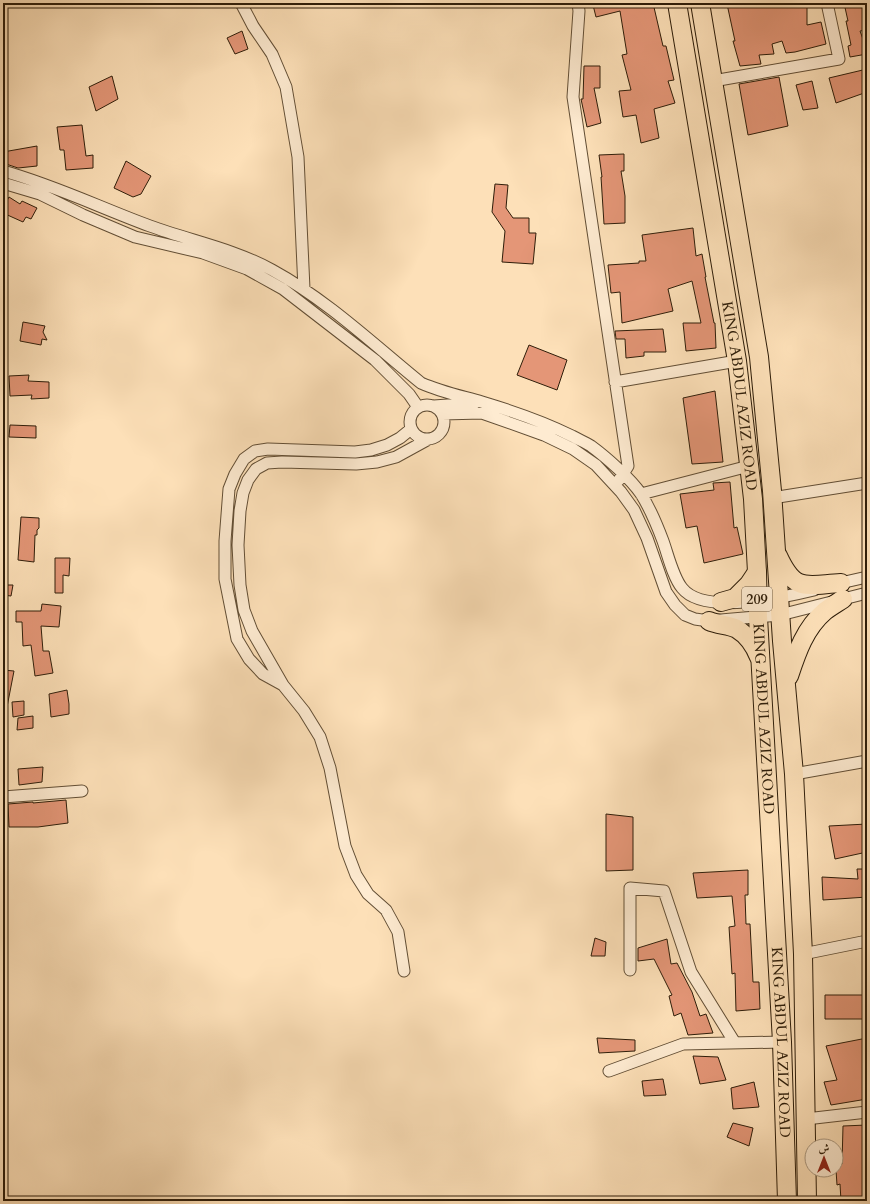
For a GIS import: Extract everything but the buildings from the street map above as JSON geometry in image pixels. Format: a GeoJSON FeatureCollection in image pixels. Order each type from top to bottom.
{"type":"FeatureCollection","features":[{"type":"Feature","properties":{"kind":"main road","name":"KING ABDUL AZIZ ROAD"},"geometry":{"type":"LineString","coordinates":[[677,3],[737,361],[753,499],[757,572],[757,609],[782,1042],[787,1201]]}},
{"type":"Feature","properties":{"kind":"main road","name":"KING ABDUL AZIZ ROAD"},"geometry":{"type":"LineString","coordinates":[[700,3],[759,357],[772,498],[794,774],[803,954],[807,1201]]}},
{"type":"Feature","properties":{"kind":"main road"},"geometry":{"type":"LineString","coordinates":[[776,550],[786,572],[799,584],[842,591]]}},
{"type":"Feature","properties":{"kind":"main road"},"geometry":{"type":"LineString","coordinates":[[721,602],[735,598],[749,584],[757,572]]}},
{"type":"Feature","properties":{"kind":"main road"},"geometry":{"type":"LineString","coordinates":[[786,685],[796,652],[802,639],[810,627],[842,591]]}},
{"type":"Feature","properties":{"kind":"main road"},"geometry":{"type":"LineString","coordinates":[[710,621],[718,625],[738,630],[750,641],[760,658]]}},
{"type":"Feature","properties":{"kind":"street"},"geometry":{"type":"LineString","coordinates":[[241,3],[253,26],[272,54],[286,87],[298,157],[304,289]]}},
{"type":"Feature","properties":{"kind":"street"},"geometry":{"type":"LineString","coordinates":[[578,3],[579,11],[573,97],[628,466],[615,486]]}},
{"type":"Feature","properties":{"kind":"street"},"geometry":{"type":"LineString","coordinates":[[713,81],[838,59],[827,3]]}},
{"type":"Feature","properties":{"kind":"street"},"geometry":{"type":"LineString","coordinates":[[3,171],[67,193],[151,226],[229,251],[271,269],[304,289],[421,383],[436,390],[484,403],[559,429],[590,446],[616,466],[641,494],[657,526],[677,578],[683,589],[692,596],[704,601],[721,602],[757,609],[780,606],[842,591],[867,593]]}},
{"type":"Feature","properties":{"kind":"street"},"geometry":{"type":"LineString","coordinates":[[3,183],[40,194],[83,215],[135,237],[203,253],[247,269],[283,289],[376,360],[409,394],[418,407]]}},
{"type":"Feature","properties":{"kind":"street"},"geometry":{"type":"LineString","coordinates":[[615,382],[737,361]]}},
{"type":"Feature","properties":{"kind":"street"},"geometry":{"type":"LineString","coordinates":[[438,410],[484,403]]}},
{"type":"Feature","properties":{"kind":"street"},"geometry":{"type":"LineString","coordinates":[[427,440],[416,436],[411,429],[410,421],[411,415],[418,407],[423,405],[438,410],[482,413],[544,435],[574,449],[596,465],[622,492],[634,510],[647,538],[666,592],[675,605],[685,615],[695,619],[710,621],[757,609],[780,606],[842,591],[867,577]]}},
{"type":"Feature","properties":{"kind":"street"},"geometry":{"type":"LineString","coordinates":[[404,971],[398,932],[386,910],[368,894],[356,875],[345,846],[330,768],[320,737],[304,711],[283,685],[252,631],[244,610],[240,585],[238,545],[240,511],[243,493],[248,480],[256,469],[267,463],[356,464],[377,462],[396,457],[427,440],[438,436],[444,426],[438,410]]}},
{"type":"Feature","properties":{"kind":"street"},"geometry":{"type":"LineString","coordinates":[[283,685],[263,674],[254,664],[237,639],[225,579],[227,505],[229,489],[235,474],[244,459],[255,451],[268,449],[355,452],[371,450],[387,445],[400,438],[411,429]]}},
{"type":"Feature","properties":{"kind":"street"},"geometry":{"type":"LineString","coordinates":[[641,494],[749,466]]}},
{"type":"Feature","properties":{"kind":"street"},"geometry":{"type":"LineString","coordinates":[[772,498],[867,483]]}},
{"type":"Feature","properties":{"kind":"street"},"geometry":{"type":"LineString","coordinates":[[794,774],[867,761]]}},
{"type":"Feature","properties":{"kind":"street"},"geometry":{"type":"LineString","coordinates":[[3,797],[82,791]]}},
{"type":"Feature","properties":{"kind":"street"},"geometry":{"type":"LineString","coordinates":[[630,970],[630,888],[664,891],[691,972],[735,1043]]}},
{"type":"Feature","properties":{"kind":"street"},"geometry":{"type":"LineString","coordinates":[[803,954],[867,941]]}},
{"type":"Feature","properties":{"kind":"street"},"geometry":{"type":"LineString","coordinates":[[609,1071],[683,1044],[782,1042]]}},
{"type":"Feature","properties":{"kind":"street"},"geometry":{"type":"LineString","coordinates":[[806,1119],[867,1112]]}}]}
